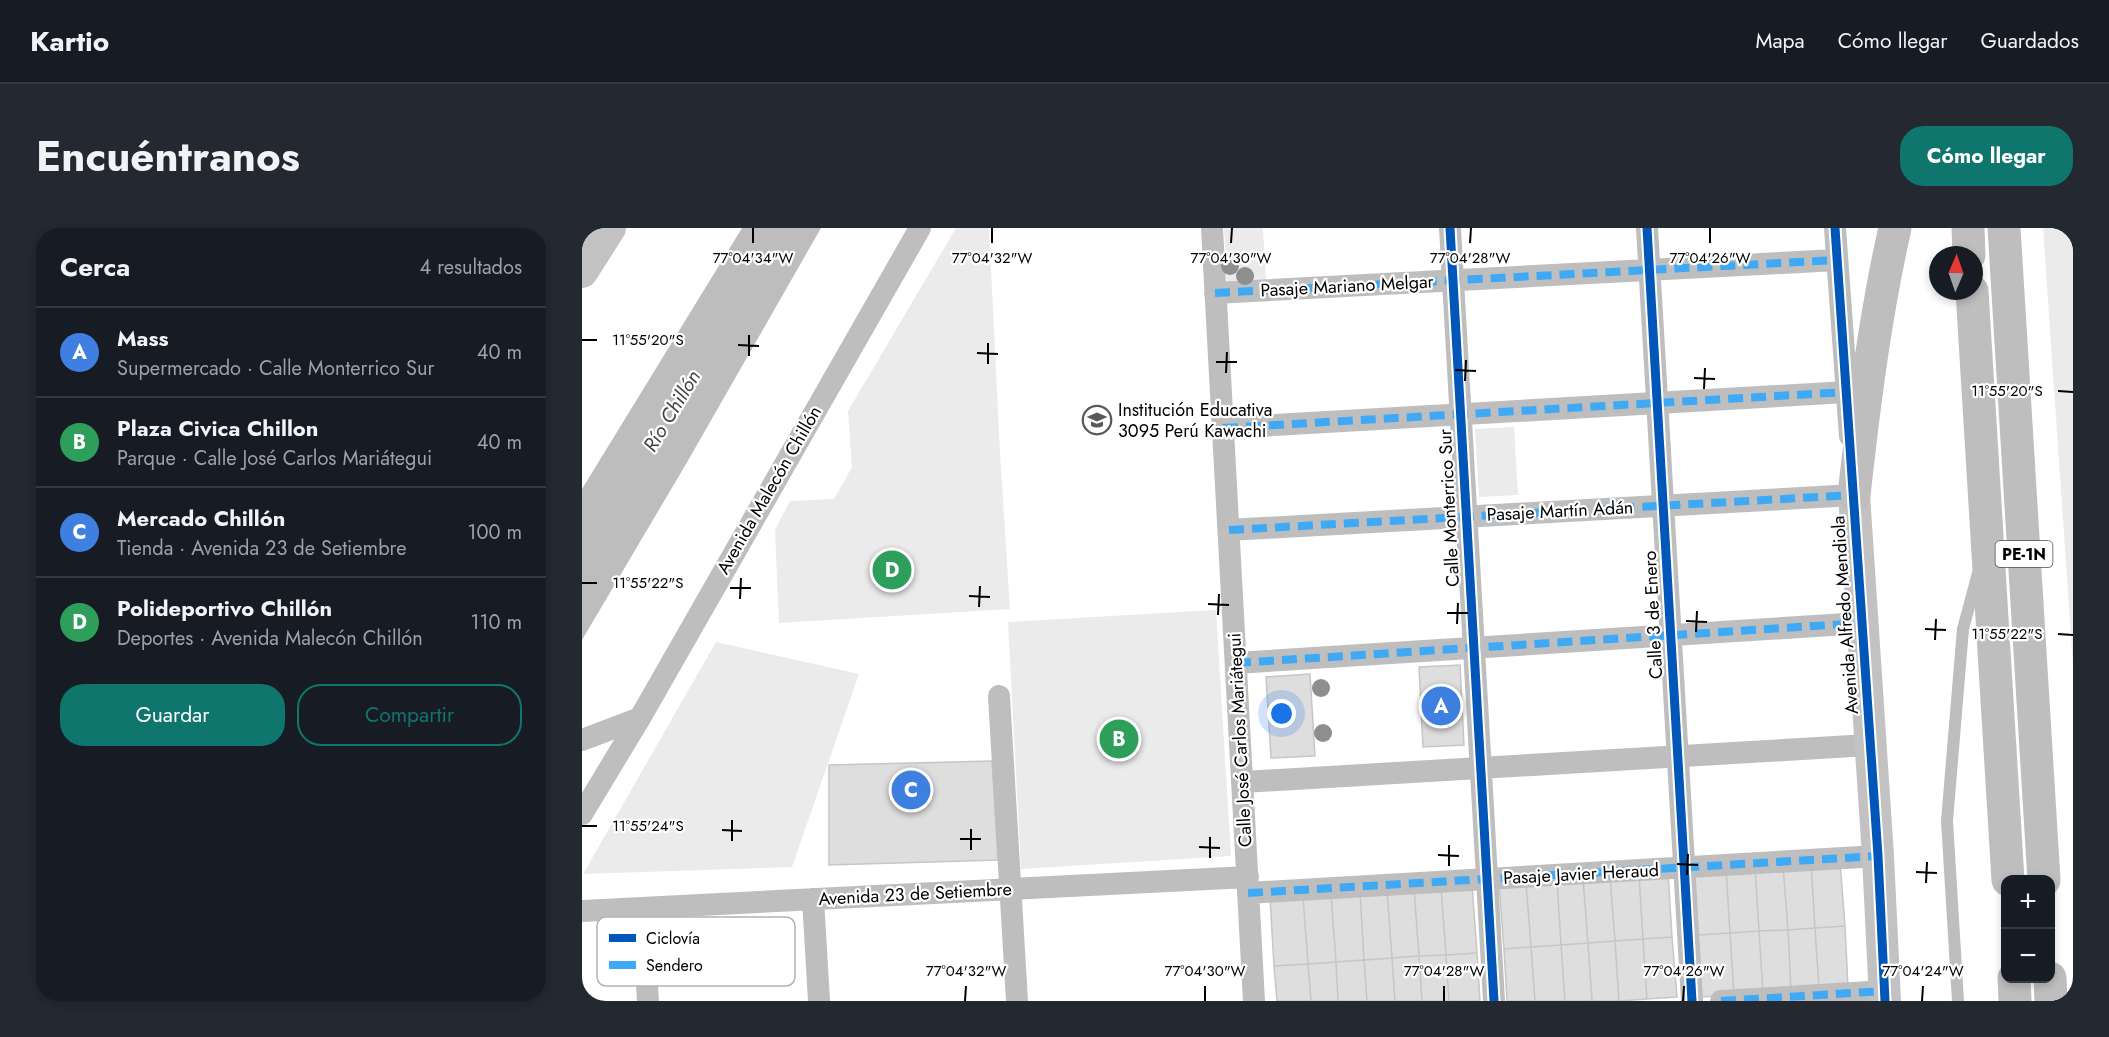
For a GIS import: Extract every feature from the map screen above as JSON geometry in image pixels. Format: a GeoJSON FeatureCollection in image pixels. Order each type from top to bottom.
{"type":"FeatureCollection","features":[{"type":"Feature","properties":{"kind":"highway"},"geometry":{"type":"LineString","coordinates":[[1854,495],[1863,410],[1881,287],[1895,228]]}},
{"type":"Feature","properties":{"kind":"highway"},"geometry":{"type":"LineString","coordinates":[[1968,228],[1969,246]]}},
{"type":"Feature","properties":{"kind":"highway","name":"PE-1N"},"geometry":{"type":"LineString","coordinates":[[2004,228],[2044,875]]}},
{"type":"Feature","properties":{"kind":"highway","name":"PE-1N"},"geometry":{"type":"LineString","coordinates":[[1973,300],[2008,875]]}},
{"type":"Feature","properties":{"kind":"highway"},"geometry":{"type":"LineString","coordinates":[[2014,983],[2015,1001]]}},
{"type":"Feature","properties":{"kind":"highway"},"geometry":{"type":"LineString","coordinates":[[2050,983],[2051,1001]]}},
{"type":"Feature","properties":{"kind":"street"},"geometry":{"type":"LineString","coordinates":[[582,272],[610,228]]}},
{"type":"Feature","properties":{"kind":"street","name":"Avenida Malecón Chillón"},"geometry":{"type":"LineString","coordinates":[[582,814],[920,228]]}},
{"type":"Feature","properties":{"kind":"street","name":"Calle José Carlos Mariátegui"},"geometry":{"type":"LineString","coordinates":[[1212,228],[1254,1001]]}},
{"type":"Feature","properties":{"kind":"street","name":"Calle Monterrico Sur"},"geometry":{"type":"LineString","coordinates":[[1450,228],[1494,1001]]}},
{"type":"Feature","properties":{"kind":"street","name":"Calle 3 de Enero"},"geometry":{"type":"LineString","coordinates":[[1647,228],[1692,1001]]}},
{"type":"Feature","properties":{"kind":"street","name":"Avenida Alfredo Mendiola"},"geometry":{"type":"LineString","coordinates":[[1835,228],[1878,856],[1885,996]]}},
{"type":"Feature","properties":{"kind":"street","name":"Pasaje Mariano Melgar"},"geometry":{"type":"LineString","coordinates":[[1215,293],[1837,260]]}},
{"type":"Feature","properties":{"kind":"street"},"geometry":{"type":"LineString","coordinates":[[1223,428],[1847,392]]}},
{"type":"Feature","properties":{"kind":"street","name":"Pasaje Martín Adán"},"geometry":{"type":"LineString","coordinates":[[1229,530],[1854,495]]}},
{"type":"Feature","properties":{"kind":"street"},"geometry":{"type":"LineString","coordinates":[[1236,663],[1862,623]]}},
{"type":"Feature","properties":{"kind":"street"},"geometry":{"type":"LineString","coordinates":[[999,696],[1017,1001]]}},
{"type":"Feature","properties":{"kind":"street"},"geometry":{"type":"LineString","coordinates":[[582,740],[639,718]]}},
{"type":"Feature","properties":{"kind":"street"},"geometry":{"type":"LineString","coordinates":[[1243,782],[1869,745]]}},
{"type":"Feature","properties":{"kind":"street","name":"Pasaje Javier Heraud"},"geometry":{"type":"LineString","coordinates":[[1248,885],[1486,879],[1878,856]]}},
{"type":"Feature","properties":{"kind":"street","name":"Avenida 23 de Setiembre"},"geometry":{"type":"LineString","coordinates":[[582,911],[1010,889],[1248,885]]}},
{"type":"Feature","properties":{"kind":"street"},"geometry":{"type":"LineString","coordinates":[[813,899],[819,1001]]}},
{"type":"Feature","properties":{"kind":"street"},"geometry":{"type":"LineString","coordinates":[[642,908],[643,917]]}},
{"type":"Feature","properties":{"kind":"street"},"geometry":{"type":"LineString","coordinates":[[647,986],[648,1001]]}},
{"type":"Feature","properties":{"kind":"street"},"geometry":{"type":"LineString","coordinates":[[1721,1001],[1885,996]]}},
{"type":"Feature","properties":{"kind":"lane"},"geometry":{"type":"LineString","coordinates":[[1958,1001],[1947,821],[1963,629],[1987,537]]}},
{"type":"Feature","properties":{"kind":"shaded area"},"geometry":{"type":"Polygon","coordinates":[[[956,228],[989,228],[1010,609],[779,623],[775,530],[790,501],[834,499],[852,467],[848,411],[956,228]]]}},
{"type":"Feature","properties":{"kind":"shaded area"},"geometry":{"type":"Polygon","coordinates":[[[1224,228],[1263,228],[1266,280],[1227,282],[1224,228]]]}},
{"type":"Feature","properties":{"kind":"shaded area"},"geometry":{"type":"Polygon","coordinates":[[[2043,228],[2072,228],[2073,230],[2073,665],[2043,228]]]}},
{"type":"Feature","properties":{"kind":"shaded area"},"geometry":{"type":"Polygon","coordinates":[[[1514,427],[1518,495],[1479,497],[1475,429],[1514,427]]]}},
{"type":"Feature","properties":{"kind":"shaded area"},"geometry":{"type":"Polygon","coordinates":[[[1216,610],[1231,856],[1021,869],[1008,622],[1216,610]]]}},
{"type":"Feature","properties":{"kind":"shaded area"},"geometry":{"type":"Polygon","coordinates":[[[716,642],[859,674],[792,867],[583,874],[716,642]]]}},
{"type":"Feature","properties":{"kind":"water","name":"Río Chillón"},"geometry":{"type":"Polygon","coordinates":[[[742,228],[821,228],[582,640],[582,489],[742,228]]]}},
{"type":"Feature","properties":{"kind":"building"},"geometry":{"type":"Polygon","coordinates":[[[1460,665],[1464,745],[1423,747],[1419,667],[1460,665]]]}},
{"type":"Feature","properties":{"kind":"building"},"geometry":{"type":"Polygon","coordinates":[[[1310,674],[1315,756],[1271,758],[1266,677],[1310,674]]]}},
{"type":"Feature","properties":{"kind":"building"},"geometry":{"type":"Polygon","coordinates":[[[992,761],[998,860],[829,865],[829,765],[992,761]]]}},
{"type":"Feature","properties":{"kind":"building"},"geometry":{"type":"Polygon","coordinates":[[[1840,862],[1845,926],[1815,928],[1811,863],[1840,862]]]}},
{"type":"Feature","properties":{"kind":"building"},"geometry":{"type":"Polygon","coordinates":[[[1811,863],[1815,928],[1788,930],[1783,865],[1811,863]]]}},
{"type":"Feature","properties":{"kind":"building"},"geometry":{"type":"Polygon","coordinates":[[[1783,865],[1788,930],[1759,931],[1755,867],[1783,865]]]}},
{"type":"Feature","properties":{"kind":"building"},"geometry":{"type":"Polygon","coordinates":[[[1755,867],[1759,931],[1730,933],[1726,869],[1755,867]]]}},
{"type":"Feature","properties":{"kind":"building"},"geometry":{"type":"Polygon","coordinates":[[[1726,869],[1730,933],[1698,935],[1694,871],[1726,869]]]}},
{"type":"Feature","properties":{"kind":"building"},"geometry":{"type":"Polygon","coordinates":[[[1668,872],[1672,937],[1643,939],[1639,875],[1668,872]]]}},
{"type":"Feature","properties":{"kind":"building"},"geometry":{"type":"Polygon","coordinates":[[[1639,875],[1643,939],[1615,941],[1610,877],[1639,875]]]}},
{"type":"Feature","properties":{"kind":"building"},"geometry":{"type":"Polygon","coordinates":[[[1610,877],[1615,941],[1588,943],[1583,879],[1610,877]]]}},
{"type":"Feature","properties":{"kind":"building"},"geometry":{"type":"Polygon","coordinates":[[[1583,879],[1588,943],[1561,945],[1557,880],[1583,879]]]}},
{"type":"Feature","properties":{"kind":"building"},"geometry":{"type":"Polygon","coordinates":[[[1557,880],[1561,945],[1531,947],[1526,882],[1557,880]]]}},
{"type":"Feature","properties":{"kind":"building"},"geometry":{"type":"Polygon","coordinates":[[[1526,882],[1531,947],[1504,949],[1499,885],[1526,882]]]}},
{"type":"Feature","properties":{"kind":"building"},"geometry":{"type":"Polygon","coordinates":[[[1472,885],[1477,953],[1446,955],[1441,887],[1472,885]]]}},
{"type":"Feature","properties":{"kind":"building"},"geometry":{"type":"Polygon","coordinates":[[[1441,887],[1446,955],[1419,956],[1414,889],[1441,887]]]}},
{"type":"Feature","properties":{"kind":"building"},"geometry":{"type":"Polygon","coordinates":[[[1414,889],[1419,956],[1392,958],[1387,891],[1414,889]]]}},
{"type":"Feature","properties":{"kind":"building"},"geometry":{"type":"Polygon","coordinates":[[[1387,891],[1392,958],[1364,960],[1360,892],[1387,891]]]}},
{"type":"Feature","properties":{"kind":"building"},"geometry":{"type":"Polygon","coordinates":[[[1360,892],[1364,960],[1336,962],[1331,894],[1360,892]]]}},
{"type":"Feature","properties":{"kind":"building"},"geometry":{"type":"Polygon","coordinates":[[[1331,894],[1336,962],[1308,964],[1303,896],[1331,894]]]}},
{"type":"Feature","properties":{"kind":"building"},"geometry":{"type":"Polygon","coordinates":[[[1303,896],[1308,964],[1274,966],[1270,898],[1303,896]]]}},
{"type":"Feature","properties":{"kind":"building"},"geometry":{"type":"Polygon","coordinates":[[[1845,926],[1848,987],[1819,989],[1815,928],[1845,926]]]}},
{"type":"Feature","properties":{"kind":"building"},"geometry":{"type":"Polygon","coordinates":[[[1815,928],[1819,989],[1791,991],[1788,930],[1815,928]]]}},
{"type":"Feature","properties":{"kind":"building"},"geometry":{"type":"Polygon","coordinates":[[[1788,930],[1791,991],[1763,993],[1759,931],[1788,930]]]}},
{"type":"Feature","properties":{"kind":"building"},"geometry":{"type":"Polygon","coordinates":[[[1759,931],[1763,993],[1734,995],[1730,933],[1759,931]]]}},
{"type":"Feature","properties":{"kind":"building"},"geometry":{"type":"Polygon","coordinates":[[[1730,933],[1734,995],[1702,997],[1698,935],[1730,933]]]}},
{"type":"Feature","properties":{"kind":"building"},"geometry":{"type":"Polygon","coordinates":[[[1672,937],[1677,997],[1647,999],[1643,939],[1672,937]]]}},
{"type":"Feature","properties":{"kind":"building"},"geometry":{"type":"Polygon","coordinates":[[[1643,939],[1647,999],[1619,1001],[1615,941],[1643,939]]]}},
{"type":"Feature","properties":{"kind":"building"},"geometry":{"type":"Polygon","coordinates":[[[1615,941],[1619,1001],[1592,1001],[1588,943],[1615,941]]]}},
{"type":"Feature","properties":{"kind":"building"},"geometry":{"type":"Polygon","coordinates":[[[1588,943],[1592,1001],[1565,1001],[1561,945],[1588,943]]]}},
{"type":"Feature","properties":{"kind":"building"},"geometry":{"type":"Polygon","coordinates":[[[1561,945],[1565,1001],[1535,1001],[1531,947],[1561,945]]]}},
{"type":"Feature","properties":{"kind":"building"},"geometry":{"type":"Polygon","coordinates":[[[1531,947],[1535,1001],[1507,1001],[1504,949],[1531,947]]]}},
{"type":"Feature","properties":{"kind":"building"},"geometry":{"type":"Polygon","coordinates":[[[1477,953],[1480,1001],[1449,1001],[1446,955],[1477,953]]]}},
{"type":"Feature","properties":{"kind":"building"},"geometry":{"type":"Polygon","coordinates":[[[1446,955],[1449,1001],[1422,1001],[1419,956],[1446,955]]]}},
{"type":"Feature","properties":{"kind":"building"},"geometry":{"type":"Polygon","coordinates":[[[1419,956],[1422,1001],[1395,1001],[1392,958],[1419,956]]]}},
{"type":"Feature","properties":{"kind":"building"},"geometry":{"type":"Polygon","coordinates":[[[1392,958],[1395,1001],[1367,1001],[1364,960],[1392,958]]]}},
{"type":"Feature","properties":{"kind":"building"},"geometry":{"type":"Polygon","coordinates":[[[1364,960],[1367,1001],[1338,1001],[1336,962],[1364,960]]]}},
{"type":"Feature","properties":{"kind":"building"},"geometry":{"type":"Polygon","coordinates":[[[1336,962],[1338,1001],[1311,1001],[1308,964],[1336,962]]]}},
{"type":"Feature","properties":{"kind":"building"},"geometry":{"type":"Polygon","coordinates":[[[1308,964],[1311,1001],[1277,1001],[1274,966],[1308,964]]]}},
{"type":"Feature","properties":{"kind":"marked path"},"geometry":{"type":"LineString","coordinates":[[1215,293],[1837,260]]}},
{"type":"Feature","properties":{"kind":"marked path"},"geometry":{"type":"LineString","coordinates":[[1223,428],[1847,392]]}},
{"type":"Feature","properties":{"kind":"marked path"},"geometry":{"type":"LineString","coordinates":[[1229,530],[1854,495]]}},
{"type":"Feature","properties":{"kind":"marked path"},"geometry":{"type":"LineString","coordinates":[[1236,663],[1862,623]]}},
{"type":"Feature","properties":{"kind":"marked path"},"geometry":{"type":"LineString","coordinates":[[1248,893],[1878,856]]}},
{"type":"Feature","properties":{"kind":"marked path"},"geometry":{"type":"LineString","coordinates":[[1721,1001],[1885,991]]}},
{"type":"Feature","properties":{"kind":"cycle path"},"geometry":{"type":"LineString","coordinates":[[1450,228],[1494,1001]]}},
{"type":"Feature","properties":{"kind":"cycle path"},"geometry":{"type":"LineString","coordinates":[[1647,228],[1692,1001]]}},
{"type":"Feature","properties":{"kind":"cycle path"},"geometry":{"type":"LineString","coordinates":[[1835,228],[1878,856],[1885,1001]]}},
{"type":"Feature","properties":{"kind":"place","name":"Institución Educativa 3095 Perú Kawachi"},"geometry":{"type":"Point","coordinates":[1097,420]}},
{"type":"Feature","properties":{"kind":"place","name":"Polideportivo Chillón"},"geometry":{"type":"Point","coordinates":[892,570]}},
{"type":"Feature","properties":{"kind":"place","name":"Mass"},"geometry":{"type":"Point","coordinates":[1441,706]}},
{"type":"Feature","properties":{"kind":"place","name":"Plaza Civica Chillon"},"geometry":{"type":"Point","coordinates":[1119,739]}},
{"type":"Feature","properties":{"kind":"place","name":"Mercado Chillón"},"geometry":{"type":"Point","coordinates":[911,790]}}]}
